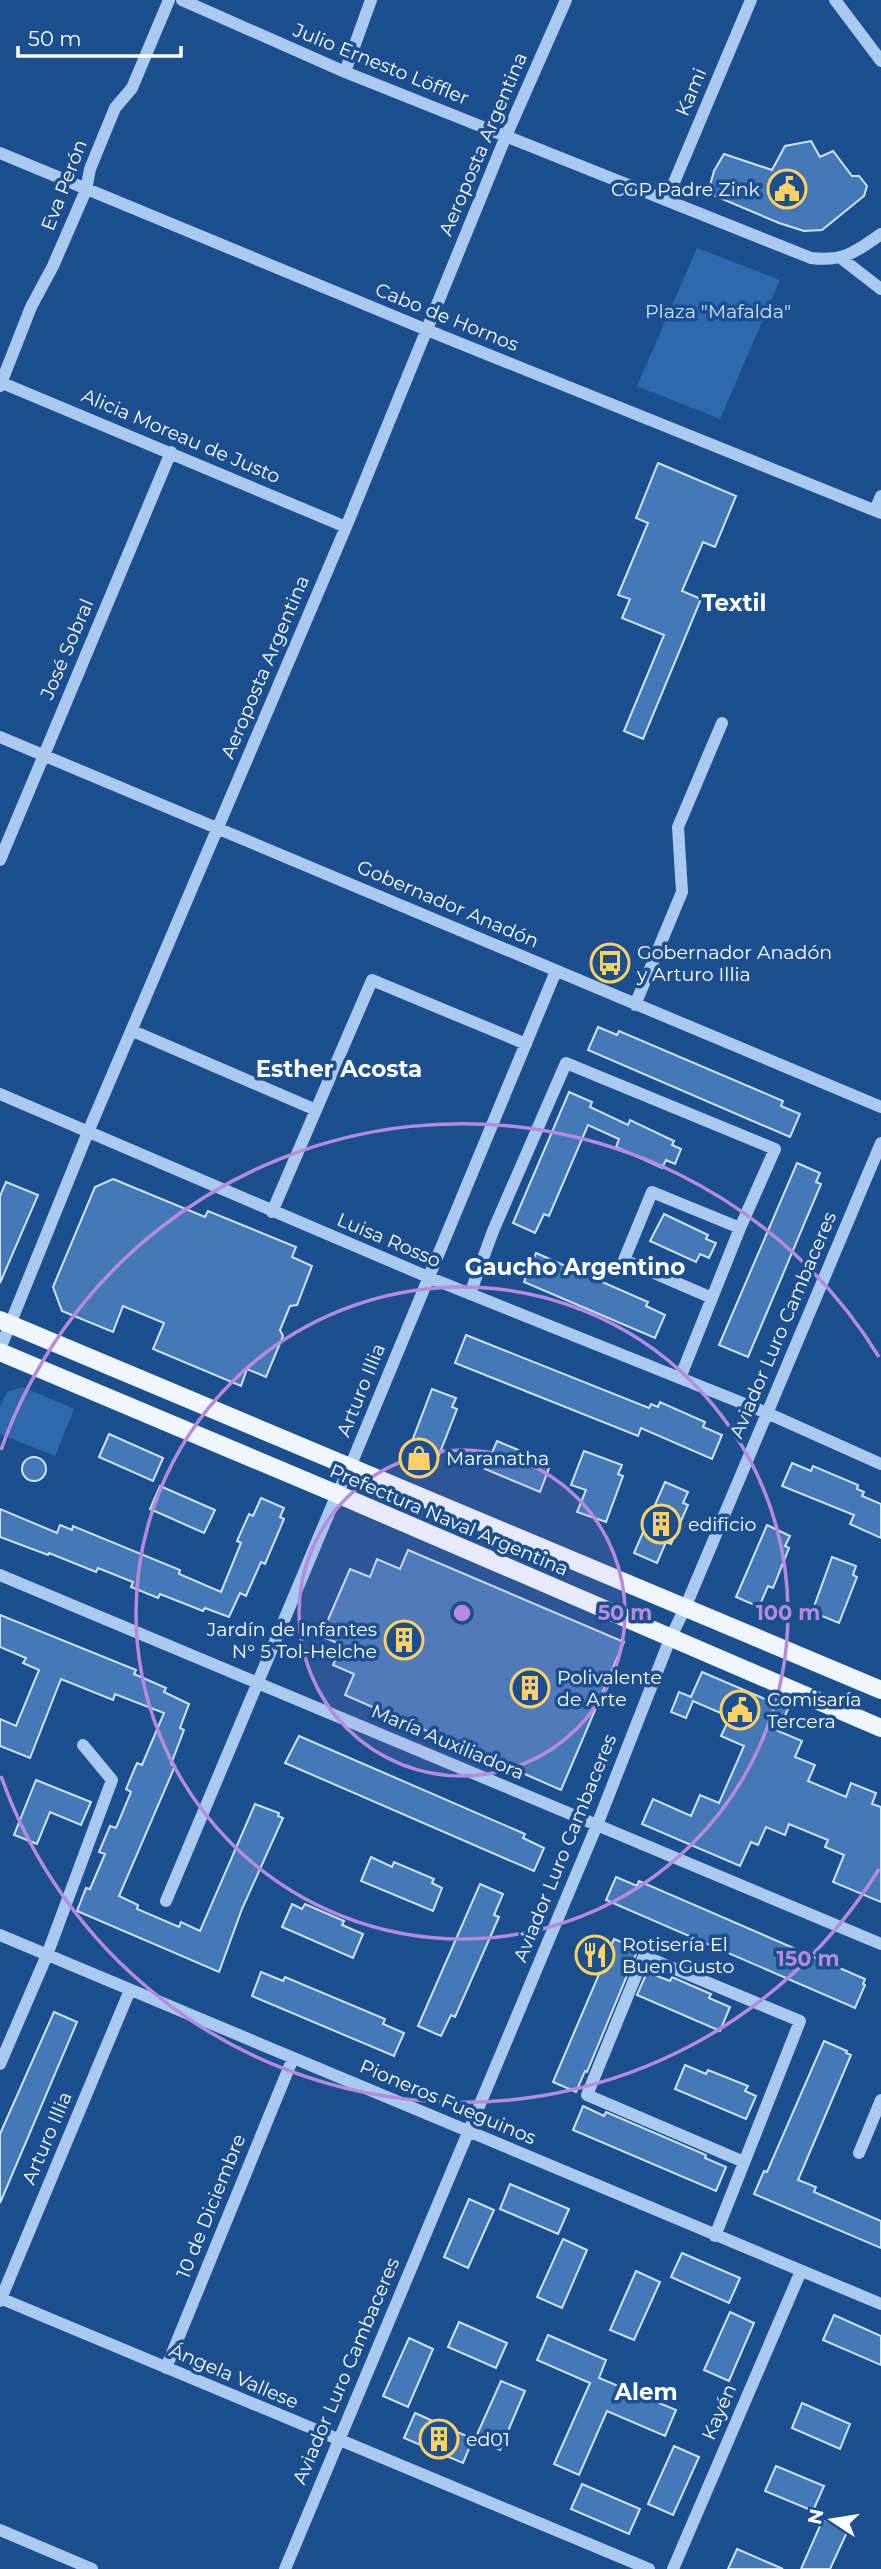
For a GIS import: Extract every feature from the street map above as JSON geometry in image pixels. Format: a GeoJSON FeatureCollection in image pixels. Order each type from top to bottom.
{"type":"FeatureCollection","features":[{"type":"Feature","properties":{"kind":"main road","name":"Prefectura Naval Argentina"},"geometry":{"type":"LineString","coordinates":[[5,1322],[881,1690]]}},
{"type":"Feature","properties":{"kind":"main road","name":"Prefectura Naval Argentina"},"geometry":{"type":"LineString","coordinates":[[0,1351],[881,1728]]}},
{"type":"Feature","properties":{"kind":"street","name":"Eva Perón"},"geometry":{"type":"LineString","coordinates":[[1,383],[31,307],[53,266],[86,190],[90,169],[115,108],[132,88],[169,0]]}},
{"type":"Feature","properties":{"kind":"street","name":"Julio Ernesto Löffler"},"geometry":{"type":"LineString","coordinates":[[182,0],[345,72],[811,258],[842,258]]}},
{"type":"Feature","properties":{"kind":"street"},"geometry":{"type":"LineString","coordinates":[[345,72],[371,0]]}},
{"type":"Feature","properties":{"kind":"street","name":"Aeroposta Argentina"},"geometry":{"type":"LineString","coordinates":[[0,1351],[5,1322],[219,829],[506,136],[566,0]]}},
{"type":"Feature","properties":{"kind":"street","name":"Kami"},"geometry":{"type":"LineString","coordinates":[[667,200],[751,0]]}},
{"type":"Feature","properties":{"kind":"street"},"geometry":{"type":"LineString","coordinates":[[835,0],[881,61]]}},
{"type":"Feature","properties":{"kind":"street","name":"Cabo de Hornos"},"geometry":{"type":"LineString","coordinates":[[0,153],[427,330],[878,511]]}},
{"type":"Feature","properties":{"kind":"street"},"geometry":{"type":"LineString","coordinates":[[842,258],[853,254],[881,234]]}},
{"type":"Feature","properties":{"kind":"street"},"geometry":{"type":"LineString","coordinates":[[842,258],[881,289]]}},
{"type":"Feature","properties":{"kind":"street","name":"Alicia Moreau de Justo"},"geometry":{"type":"LineString","coordinates":[[1,383],[346,527]]}},
{"type":"Feature","properties":{"kind":"street","name":"José Sobral"},"geometry":{"type":"LineString","coordinates":[[0,860],[170,453]]}},
{"type":"Feature","properties":{"kind":"street"},"geometry":{"type":"LineString","coordinates":[[878,511],[881,496]]}},
{"type":"Feature","properties":{"kind":"street"},"geometry":{"type":"LineString","coordinates":[[635,1004],[682,892],[678,827],[722,723]]}},
{"type":"Feature","properties":{"kind":"street","name":"Gobernador Anadón"},"geometry":{"type":"LineString","coordinates":[[0,737],[881,1107]]}},
{"type":"Feature","properties":{"kind":"street","name":"Arturo Illia"},"geometry":{"type":"LineString","coordinates":[[166,1901],[556,971]]}},
{"type":"Feature","properties":{"kind":"street"},"geometry":{"type":"LineString","coordinates":[[272,1212],[372,980],[526,1044]]}},
{"type":"Feature","properties":{"kind":"street"},"geometry":{"type":"LineString","coordinates":[[133,1031],[316,1110]]}},
{"type":"Feature","properties":{"kind":"street"},"geometry":{"type":"LineString","coordinates":[[470,1294],[493,1231],[566,1063],[775,1149],[740,1227],[680,1378]]}},
{"type":"Feature","properties":{"kind":"street","name":"Luisa Rosso"},"geometry":{"type":"LineString","coordinates":[[0,1094],[272,1212],[767,1413],[881,1464]]}},
{"type":"Feature","properties":{"kind":"street","name":"Aviador Luro Cambaceres"},"geometry":{"type":"LineString","coordinates":[[285,2569],[597,1825],[670,1639],[881,1143]]}},
{"type":"Feature","properties":{"kind":"street"},"geometry":{"type":"LineString","coordinates":[[712,1298],[624,1259],[652,1192],[740,1227]]}},
{"type":"Feature","properties":{"kind":"street","name":"María Auxiliadora"},"geometry":{"type":"LineString","coordinates":[[0,1575],[881,1944]]}},
{"type":"Feature","properties":{"kind":"street"},"geometry":{"type":"LineString","coordinates":[[0,2064],[47,1955],[112,1780],[83,1745]]}},
{"type":"Feature","properties":{"kind":"street","name":"Pioneros Fueguinos"},"geometry":{"type":"LineString","coordinates":[[0,1936],[881,2304]]}},
{"type":"Feature","properties":{"kind":"street"},"geometry":{"type":"LineString","coordinates":[[715,2236],[800,2021],[644,1956],[587,2095],[744,2162]]}},
{"type":"Feature","properties":{"kind":"street","name":"Arturo Illia"},"geometry":{"type":"LineString","coordinates":[[0,2299],[130,1990]]}},
{"type":"Feature","properties":{"kind":"street","name":"10 de Diciembre"},"geometry":{"type":"LineString","coordinates":[[166,2368],[293,2058]]}},
{"type":"Feature","properties":{"kind":"street"},"geometry":{"type":"LineString","coordinates":[[859,2153],[881,2100]]}},
{"type":"Feature","properties":{"kind":"street","name":"Kayén"},"geometry":{"type":"LineString","coordinates":[[673,2569],[801,2271]]}},
{"type":"Feature","properties":{"kind":"street","name":"Ángela Vallese"},"geometry":{"type":"LineString","coordinates":[[0,2299],[649,2569]]}},
{"type":"Feature","properties":{"kind":"street"},"geometry":{"type":"LineString","coordinates":[[0,2530],[92,2569]]}},
{"type":"Feature","properties":{"kind":"green space","name":"Plaza \"Mafalda\""},"geometry":{"type":"Polygon","coordinates":[[[697,248],[780,280],[720,419],[637,386],[697,248]]]}},
{"type":"Feature","properties":{"kind":"green space"},"geometry":{"type":"Polygon","coordinates":[[[23,1387],[74,1409],[55,1456],[0,1434],[0,1407],[7,1392],[23,1387]]]}},
{"type":"Feature","properties":{"kind":"building","name":"CGP Padre Zink"},"geometry":{"type":"Polygon","coordinates":[[[811,141],[820,157],[833,151],[852,176],[859,176],[867,186],[864,196],[822,230],[804,231],[779,223],[708,193],[714,171],[724,154],[772,170],[785,146],[811,141]]]}},
{"type":"Feature","properties":{"kind":"building"},"geometry":{"type":"Polygon","coordinates":[[[658,463],[736,496],[715,547],[703,542],[682,591],[701,599],[643,739],[624,731],[664,635],[622,618],[630,599],[618,595],[648,523],[636,518],[658,463]]]}},
{"type":"Feature","properties":{"kind":"building"},"geometry":{"type":"Polygon","coordinates":[[[598,1027],[617,1035],[619,1031],[783,1101],[781,1106],[800,1114],[790,1137],[588,1050],[598,1027]]]}},
{"type":"Feature","properties":{"kind":"building"},"geometry":{"type":"Polygon","coordinates":[[[569,1092],[592,1102],[590,1107],[628,1125],[630,1120],[674,1141],[672,1145],[681,1149],[675,1164],[666,1160],[662,1168],[616,1147],[619,1139],[588,1125],[549,1216],[544,1214],[535,1233],[513,1223],[569,1092]]]}},
{"type":"Feature","properties":{"kind":"building"},"geometry":{"type":"Polygon","coordinates":[[[797,1163],[820,1173],[816,1182],[821,1184],[748,1357],[719,1345],[797,1163]]]}},
{"type":"Feature","properties":{"kind":"building"},"geometry":{"type":"Polygon","coordinates":[[[113,1179],[205,1217],[208,1211],[296,1247],[292,1257],[312,1266],[297,1305],[290,1306],[280,1330],[283,1336],[266,1377],[247,1369],[241,1386],[153,1349],[164,1323],[123,1306],[113,1332],[62,1311],[53,1287],[95,1187],[113,1179]]]}},
{"type":"Feature","properties":{"kind":"building"},"geometry":{"type":"Polygon","coordinates":[[[6,1182],[38,1195],[0,1283],[0,1196],[6,1182]]]}},
{"type":"Feature","properties":{"kind":"building"},"geometry":{"type":"Polygon","coordinates":[[[664,1214],[708,1235],[706,1239],[716,1243],[709,1258],[700,1254],[696,1262],[650,1241],[664,1214]]]}},
{"type":"Feature","properties":{"kind":"building"},"geometry":{"type":"Polygon","coordinates":[[[536,1253],[648,1302],[646,1306],[665,1315],[655,1338],[524,1282],[536,1253]]]}},
{"type":"Feature","properties":{"kind":"building"},"geometry":{"type":"Polygon","coordinates":[[[466,1335],[649,1408],[651,1404],[658,1407],[660,1402],[705,1422],[703,1427],[722,1435],[712,1459],[641,1428],[638,1436],[455,1363],[466,1335]]]}},
{"type":"Feature","properties":{"kind":"building"},"geometry":{"type":"Polygon","coordinates":[[[432,1389],[456,1398],[452,1407],[457,1409],[439,1455],[411,1444],[432,1389]]]}},
{"type":"Feature","properties":{"kind":"building"},"geometry":{"type":"Polygon","coordinates":[[[109,1434],[163,1458],[153,1481],[99,1457],[109,1434]]]}},
{"type":"Feature","properties":{"kind":"building"},"geometry":{"type":"Polygon","coordinates":[[[497,1441],[542,1460],[540,1465],[549,1468],[540,1492],[485,1469],[497,1441]]]}},
{"type":"Feature","properties":{"kind":"building"},"geometry":{"type":"Polygon","coordinates":[[[584,1451],[622,1465],[618,1474],[623,1476],[606,1522],[577,1512],[586,1490],[571,1485],[584,1451]]]}},
{"type":"Feature","properties":{"kind":"building"},"geometry":{"type":"Polygon","coordinates":[[[34,1457],[43,1460],[46,1469],[43,1478],[34,1481],[25,1478],[22,1469],[25,1460],[34,1457]]]}},
{"type":"Feature","properties":{"kind":"building","name":"edificio"},"geometry":{"type":"Polygon","coordinates":[[[792,1463],[811,1471],[813,1466],[858,1485],[857,1489],[864,1492],[862,1496],[881,1504],[881,1538],[850,1524],[854,1515],[782,1486],[792,1463]]]}},
{"type":"Feature","properties":{"kind":"building","name":"edificio"},"geometry":{"type":"Polygon","coordinates":[[[665,1482],[688,1492],[683,1503],[688,1505],[671,1544],[666,1542],[657,1563],[634,1553],[665,1482]]]}},
{"type":"Feature","properties":{"kind":"building"},"geometry":{"type":"Polygon","coordinates":[[[160,1486],[215,1510],[204,1533],[150,1509],[160,1486]]]}},
{"type":"Feature","properties":{"kind":"building"},"geometry":{"type":"Polygon","coordinates":[[[261,1498],[284,1508],[280,1517],[284,1519],[265,1564],[261,1562],[246,1596],[240,1593],[229,1617],[205,1608],[203,1611],[160,1594],[158,1598],[131,1587],[133,1582],[98,1568],[96,1572],[0,1537],[0,1509],[57,1533],[60,1525],[72,1530],[73,1526],[180,1570],[179,1574],[221,1592],[241,1543],[237,1541],[249,1514],[253,1516],[261,1498]]]}},
{"type":"Feature","properties":{"kind":"building","name":"edificio"},"geometry":{"type":"Polygon","coordinates":[[[767,1525],[790,1536],[785,1546],[789,1548],[773,1588],[768,1586],[759,1607],[736,1597],[767,1525]]]}},
{"type":"Feature","properties":{"kind":"building"},"geometry":{"type":"Polygon","coordinates":[[[408,1550],[624,1642],[561,1790],[345,1695],[354,1674],[333,1665],[342,1645],[321,1636],[350,1569],[370,1577],[377,1559],[400,1569],[408,1550]]]}},
{"type":"Feature","properties":{"kind":"building"},"geometry":{"type":"Polygon","coordinates":[[[832,1557],[856,1566],[853,1575],[857,1577],[839,1623],[812,1612],[832,1557]]]}},
{"type":"Feature","properties":{"kind":"building"},"geometry":{"type":"Polygon","coordinates":[[[0,1615],[136,1670],[134,1674],[166,1688],[164,1692],[189,1704],[180,1728],[184,1730],[171,1764],[175,1766],[119,1896],[138,1905],[137,1909],[179,1927],[181,1922],[200,1931],[255,1804],[279,1813],[278,1816],[283,1818],[242,1909],[219,1972],[77,1911],[105,1854],[99,1852],[110,1826],[116,1828],[131,1792],[126,1789],[137,1763],[142,1765],[164,1713],[115,1694],[113,1700],[61,1679],[30,1758],[0,1746],[0,1719],[16,1726],[39,1670],[23,1663],[26,1658],[0,1647],[0,1615]]]}},
{"type":"Feature","properties":{"kind":"building"},"geometry":{"type":"Polygon","coordinates":[[[702,1672],[788,1709],[778,1731],[802,1741],[795,1757],[815,1765],[808,1781],[846,1797],[851,1783],[876,1793],[872,1804],[881,1807],[881,1902],[833,1882],[844,1855],[825,1847],[828,1840],[789,1824],[785,1835],[766,1827],[758,1845],[751,1842],[740,1866],[642,1824],[653,1799],[691,1816],[700,1795],[719,1803],[744,1746],[721,1736],[730,1717],[693,1701],[686,1718],[671,1712],[679,1692],[691,1697],[702,1672]]]}},
{"type":"Feature","properties":{"kind":"building"},"geometry":{"type":"Polygon","coordinates":[[[299,1736],[525,1834],[523,1838],[544,1848],[534,1871],[285,1763],[299,1736]]]}},
{"type":"Feature","properties":{"kind":"building"},"geometry":{"type":"Polygon","coordinates":[[[36,1780],[91,1802],[81,1825],[50,1812],[37,1844],[14,1835],[36,1780]]]}},
{"type":"Feature","properties":{"kind":"building"},"geometry":{"type":"Polygon","coordinates":[[[371,1857],[392,1867],[394,1862],[434,1879],[432,1883],[442,1888],[433,1911],[361,1881],[371,1857]]]}},
{"type":"Feature","properties":{"kind":"building"},"geometry":{"type":"Polygon","coordinates":[[[616,1877],[637,1886],[639,1881],[865,1979],[855,2008],[606,1900],[616,1877]]]}},
{"type":"Feature","properties":{"kind":"building"},"geometry":{"type":"Polygon","coordinates":[[[480,1884],[503,1894],[494,1915],[499,1917],[455,2017],[451,2015],[441,2036],[418,2026],[480,1884]]]}},
{"type":"Feature","properties":{"kind":"building"},"geometry":{"type":"Polygon","coordinates":[[[292,1904],[302,1909],[305,1904],[344,1921],[342,1925],[363,1934],[353,1958],[282,1927],[292,1904]]]}},
{"type":"Feature","properties":{"kind":"building"},"geometry":{"type":"Polygon","coordinates":[[[614,1939],[638,1949],[587,2072],[585,2071],[576,2092],[553,2082],[614,1939]]]}},
{"type":"Feature","properties":{"kind":"building"},"geometry":{"type":"Polygon","coordinates":[[[261,1972],[283,1981],[285,1977],[385,2019],[383,2024],[404,2033],[394,2056],[252,1996],[261,1972]]]}},
{"type":"Feature","properties":{"kind":"building"},"geometry":{"type":"Polygon","coordinates":[[[647,1972],[670,1981],[672,1977],[711,1994],[709,1998],[730,2007],[720,2031],[637,1995],[647,1972]]]}},
{"type":"Feature","properties":{"kind":"building"},"geometry":{"type":"Polygon","coordinates":[[[54,2012],[77,2022],[0,2203],[0,2134],[54,2012]]]}},
{"type":"Feature","properties":{"kind":"building"},"geometry":{"type":"Polygon","coordinates":[[[824,2041],[851,2055],[798,2180],[816,2187],[814,2192],[881,2221],[881,2248],[754,2194],[764,2171],[767,2172],[824,2041]]]}},
{"type":"Feature","properties":{"kind":"building"},"geometry":{"type":"Polygon","coordinates":[[[685,2065],[706,2074],[708,2070],[748,2086],[745,2091],[756,2096],[746,2119],[675,2089],[685,2065]]]}},
{"type":"Feature","properties":{"kind":"building"},"geometry":{"type":"Polygon","coordinates":[[[583,2106],[604,2116],[606,2112],[706,2155],[705,2158],[726,2167],[716,2191],[573,2130],[583,2106]]]}},
{"type":"Feature","properties":{"kind":"building"},"geometry":{"type":"Polygon","coordinates":[[[510,2184],[569,2209],[558,2234],[500,2209],[510,2184]]]}},
{"type":"Feature","properties":{"kind":"building"},"geometry":{"type":"Polygon","coordinates":[[[469,2199],[494,2210],[468,2268],[444,2257],[469,2199]]]}},
{"type":"Feature","properties":{"kind":"building"},"geometry":{"type":"Polygon","coordinates":[[[563,2239],[587,2250],[562,2308],[537,2297],[563,2239]]]}},
{"type":"Feature","properties":{"kind":"building"},"geometry":{"type":"Polygon","coordinates":[[[682,2253],[740,2278],[729,2303],[671,2277],[682,2253]]]}},
{"type":"Feature","properties":{"kind":"building"},"geometry":{"type":"Polygon","coordinates":[[[636,2271],[660,2282],[634,2340],[610,2330],[636,2271]]]}},
{"type":"Feature","properties":{"kind":"building"},"geometry":{"type":"Polygon","coordinates":[[[730,2312],[754,2323],[729,2381],[704,2370],[730,2312]]]}},
{"type":"Feature","properties":{"kind":"building"},"geometry":{"type":"Polygon","coordinates":[[[834,2315],[881,2336],[881,2365],[823,2340],[834,2315]]]}},
{"type":"Feature","properties":{"kind":"building"},"geometry":{"type":"Polygon","coordinates":[[[459,2322],[507,2343],[496,2368],[448,2347],[459,2322]]]}},
{"type":"Feature","properties":{"kind":"building"},"geometry":{"type":"Polygon","coordinates":[[[548,2335],[606,2360],[599,2378],[676,2410],[665,2436],[607,2411],[579,2475],[554,2464],[590,2383],[537,2360],[548,2335]]]}},
{"type":"Feature","properties":{"kind":"building"},"geometry":{"type":"Polygon","coordinates":[[[409,2338],[433,2349],[408,2407],[383,2396],[409,2338]]]}},
{"type":"Feature","properties":{"kind":"building"},"geometry":{"type":"Polygon","coordinates":[[[501,2381],[525,2391],[500,2450],[475,2439],[501,2381]]]}},
{"type":"Feature","properties":{"kind":"building"},"geometry":{"type":"Polygon","coordinates":[[[802,2403],[850,2424],[840,2449],[792,2428],[802,2403]]]}},
{"type":"Feature","properties":{"kind":"building","name":"ed01"},"geometry":{"type":"Polygon","coordinates":[[[415,2413],[473,2439],[463,2463],[404,2438],[415,2413]]]}},
{"type":"Feature","properties":{"kind":"building"},"geometry":{"type":"Polygon","coordinates":[[[674,2446],[699,2457],[673,2515],[648,2504],[674,2446]]]}},
{"type":"Feature","properties":{"kind":"building"},"geometry":{"type":"Polygon","coordinates":[[[776,2466],[824,2486],[813,2511],[765,2491],[776,2466]]]}},
{"type":"Feature","properties":{"kind":"building"},"geometry":{"type":"Polygon","coordinates":[[[582,2484],[640,2509],[629,2534],[571,2509],[582,2484]]]}},
{"type":"Feature","properties":{"kind":"building"},"geometry":{"type":"Polygon","coordinates":[[[823,2519],[848,2530],[830,2569],[801,2569],[823,2519]]]}},
{"type":"Feature","properties":{"kind":"building"},"geometry":{"type":"Polygon","coordinates":[[[737,2549],[783,2569],[728,2569],[737,2549]]]}},
{"type":"Feature","properties":{"kind":"place","name":"CGP Padre Zink"},"geometry":{"type":"Point","coordinates":[787,189]}},
{"type":"Feature","properties":{"kind":"place","name":"Gobernador Anadón y Arturo Illia"},"geometry":{"type":"Point","coordinates":[610,963]}},
{"type":"Feature","properties":{"kind":"place","name":"Maranatha"},"geometry":{"type":"Point","coordinates":[419,1458]}},
{"type":"Feature","properties":{"kind":"place","name":"edificio"},"geometry":{"type":"Point","coordinates":[661,1524]}},
{"type":"Feature","properties":{"kind":"place","name":"Jardín de Infantes N° 5 Tol-Helche"},"geometry":{"type":"Point","coordinates":[404,1640]}},
{"type":"Feature","properties":{"kind":"place","name":"Polivalente de Arte"},"geometry":{"type":"Point","coordinates":[530,1688]}},
{"type":"Feature","properties":{"kind":"place","name":"Comisaría Tercera"},"geometry":{"type":"Point","coordinates":[740,1710]}},
{"type":"Feature","properties":{"kind":"place","name":"Rotisería El Buen Gusto"},"geometry":{"type":"Point","coordinates":[595,1955]}},
{"type":"Feature","properties":{"kind":"place","name":"ed01"},"geometry":{"type":"Point","coordinates":[439,2439]}},
{"type":"Feature","properties":{"kind":"district","name":"Textil"},"geometry":{"type":"Point","coordinates":[734,603]}},
{"type":"Feature","properties":{"kind":"district","name":"Esther Acosta"},"geometry":{"type":"Point","coordinates":[339,1069]}},
{"type":"Feature","properties":{"kind":"district","name":"Gaucho Argentino"},"geometry":{"type":"Point","coordinates":[575,1267]}},
{"type":"Feature","properties":{"kind":"district","name":"Alem"},"geometry":{"type":"Point","coordinates":[646,2392]}}]}
